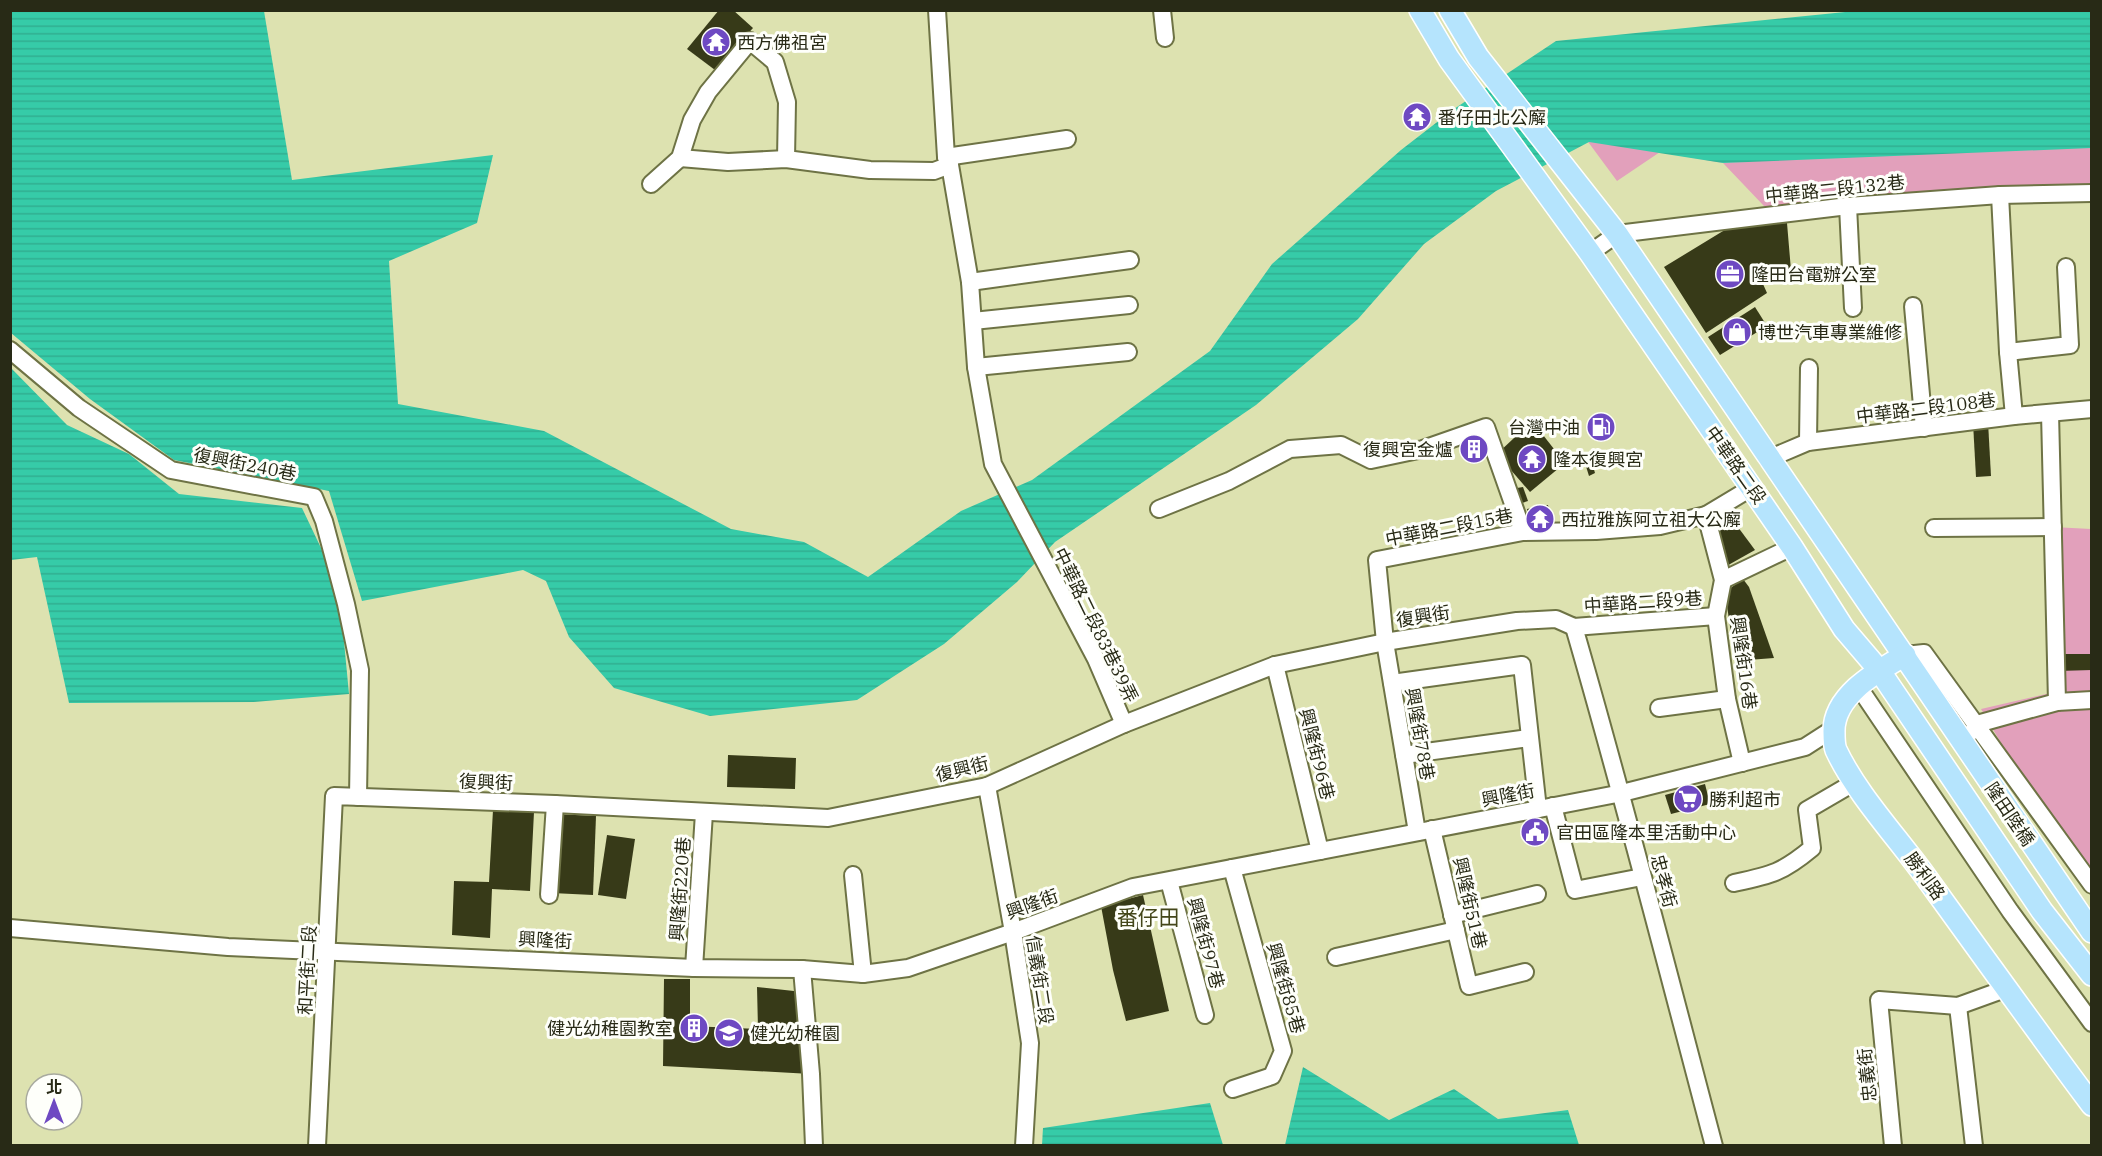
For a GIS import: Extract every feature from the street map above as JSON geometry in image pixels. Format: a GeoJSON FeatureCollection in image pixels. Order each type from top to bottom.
{"type":"FeatureCollection","features":[{"type":"Feature","properties":{"kind":"main road","name":"中華路二段"},"geometry":{"type":"LineString","coordinates":[[1420,10],[1449,59],[1590,253],[1792,547],[1844,629],[1879,670],[1935,753]]}},
{"type":"Feature","properties":{"kind":"main road","name":"中華路二段"},"geometry":{"type":"LineString","coordinates":[[1449,10],[1478,57],[1617,234],[1930,695]]}},
{"type":"Feature","properties":{"kind":"main road"},"geometry":{"type":"LineString","coordinates":[[1833,729],[1837,716],[1849,695],[1879,670],[1905,655]]}},
{"type":"Feature","properties":{"kind":"main road","name":"隆田陸橋"},"geometry":{"type":"LineString","coordinates":[[1930,695],[2091,932]]}},
{"type":"Feature","properties":{"kind":"main road","name":"勝利路"},"geometry":{"type":"LineString","coordinates":[[1833,729],[1835,747],[1855,782],[1927,877],[2091,1105]]}},
{"type":"Feature","properties":{"kind":"main road","name":"隆田陸橋"},"geometry":{"type":"LineString","coordinates":[[1935,753],[2043,911],[2091,975]]}},
{"type":"Feature","properties":{"kind":"street"},"geometry":{"type":"LineString","coordinates":[[937,10],[948,161],[970,282],[976,367],[1128,352]]}},
{"type":"Feature","properties":{"kind":"street"},"geometry":{"type":"LineString","coordinates":[[1162,10],[1165,38]]}},
{"type":"Feature","properties":{"kind":"street"},"geometry":{"type":"LineString","coordinates":[[651,184],[680,158],[692,120],[708,92],[750,41],[775,62],[787,102],[786,159]]}},
{"type":"Feature","properties":{"kind":"street"},"geometry":{"type":"LineString","coordinates":[[680,158],[728,162],[786,159],[870,170],[934,171],[948,161],[1067,139]]}},
{"type":"Feature","properties":{"kind":"street","name":"中華路二段132巷"},"geometry":{"type":"LineString","coordinates":[[1590,253],[1617,234],[1848,206],[2000,195],[2091,193]]}},
{"type":"Feature","properties":{"kind":"street"},"geometry":{"type":"LineString","coordinates":[[2000,195],[2008,352],[2014,416]]}},
{"type":"Feature","properties":{"kind":"street"},"geometry":{"type":"LineString","coordinates":[[1848,206],[1853,308]]}},
{"type":"Feature","properties":{"kind":"street"},"geometry":{"type":"LineString","coordinates":[[970,282],[1130,260]]}},
{"type":"Feature","properties":{"kind":"street"},"geometry":{"type":"LineString","coordinates":[[2008,352],[2070,345],[2066,267]]}},
{"type":"Feature","properties":{"kind":"street"},"geometry":{"type":"LineString","coordinates":[[973,321],[1129,305]]}},
{"type":"Feature","properties":{"kind":"street"},"geometry":{"type":"LineString","coordinates":[[1912,306],[1924,428]]}},
{"type":"Feature","properties":{"kind":"street","name":"復興街240巷"},"geometry":{"type":"LineString","coordinates":[[10,350],[79,408],[171,470],[314,497],[329,537],[360,670],[358,797]]}},
{"type":"Feature","properties":{"kind":"street","name":"中華路二段83巷39弄"},"geometry":{"type":"LineString","coordinates":[[976,367],[993,464],[1096,659],[1124,724]]}},
{"type":"Feature","properties":{"kind":"street"},"geometry":{"type":"LineString","coordinates":[[1808,442],[1809,369]]}},
{"type":"Feature","properties":{"kind":"street","name":"中華路二段108巷"},"geometry":{"type":"LineString","coordinates":[[1768,459],[1808,442],[2014,416],[2091,409]]}},
{"type":"Feature","properties":{"kind":"street"},"geometry":{"type":"LineString","coordinates":[[2050,413],[2057,702]]}},
{"type":"Feature","properties":{"kind":"street"},"geometry":{"type":"LineString","coordinates":[[1159,508],[1230,481],[1290,449],[1341,445],[1371,460],[1423,449],[1486,428],[1523,532]]}},
{"type":"Feature","properties":{"kind":"street"},"geometry":{"type":"LineString","coordinates":[[1706,515],[1751,489]]}},
{"type":"Feature","properties":{"kind":"street","name":"中華路二段15巷"},"geometry":{"type":"LineString","coordinates":[[1377,560],[1523,532],[1596,531],[1660,526],[1706,515]]}},
{"type":"Feature","properties":{"kind":"street","name":"興隆街16巷"},"geometry":{"type":"LineString","coordinates":[[1706,515],[1723,580],[1716,616],[1727,699],[1742,763]]}},
{"type":"Feature","properties":{"kind":"street"},"geometry":{"type":"LineString","coordinates":[[1935,528],[2053,527]]}},
{"type":"Feature","properties":{"kind":"street"},"geometry":{"type":"LineString","coordinates":[[1723,580],[1792,547]]}},
{"type":"Feature","properties":{"kind":"street","name":"興隆街78巷"},"geometry":{"type":"LineString","coordinates":[[1377,560],[1385,642],[1404,755],[1424,831]]}},
{"type":"Feature","properties":{"kind":"street","name":"中華路二段9巷"},"geometry":{"type":"LineString","coordinates":[[1574,627],[1716,616]]}},
{"type":"Feature","properties":{"kind":"street","name":"復興街"},"geometry":{"type":"LineString","coordinates":[[334,796],[555,804],[828,818],[987,786],[1124,724],[1275,665],[1385,642],[1517,621],[1556,619],[1574,627]]}},
{"type":"Feature","properties":{"kind":"street","name":"忠孝街"},"geometry":{"type":"LineString","coordinates":[[1574,627],[1622,793],[1642,877],[1714,1146]]}},
{"type":"Feature","properties":{"kind":"street"},"geometry":{"type":"LineString","coordinates":[[1905,655],[1924,653],[2091,885]]}},
{"type":"Feature","properties":{"kind":"street","name":"興隆街96巷"},"geometry":{"type":"LineString","coordinates":[[1275,665],[1320,851]]}},
{"type":"Feature","properties":{"kind":"street"},"geometry":{"type":"LineString","coordinates":[[1392,683],[1522,665],[1529,738],[1546,807],[1575,890],[1642,877]]}},
{"type":"Feature","properties":{"kind":"street"},"geometry":{"type":"LineString","coordinates":[[1858,686],[2010,912],[2091,1023]]}},
{"type":"Feature","properties":{"kind":"street"},"geometry":{"type":"LineString","coordinates":[[1659,708],[1727,699]]}},
{"type":"Feature","properties":{"kind":"street"},"geometry":{"type":"LineString","coordinates":[[1964,744],[1977,724],[2057,702],[2091,700]]}},
{"type":"Feature","properties":{"kind":"street","name":"興隆街"},"geometry":{"type":"LineString","coordinates":[[10,928],[228,947],[694,968],[802,969],[863,975],[908,968],[1133,887],[1622,793],[1805,747],[1833,729]]}},
{"type":"Feature","properties":{"kind":"street"},"geometry":{"type":"LineString","coordinates":[[1404,755],[1529,738]]}},
{"type":"Feature","properties":{"kind":"street"},"geometry":{"type":"LineString","coordinates":[[1734,883],[1769,876],[1791,866],[1812,848],[1807,810],[1855,782]]}},
{"type":"Feature","properties":{"kind":"street","name":"信義街二段"},"geometry":{"type":"LineString","coordinates":[[987,786],[1030,1043],[1024,1146]]}},
{"type":"Feature","properties":{"kind":"street","name":"和平街二段"},"geometry":{"type":"LineString","coordinates":[[317,1146],[334,796]]}},
{"type":"Feature","properties":{"kind":"street"},"geometry":{"type":"LineString","coordinates":[[549,896],[555,804]]}},
{"type":"Feature","properties":{"kind":"street","name":"興隆街220巷"},"geometry":{"type":"LineString","coordinates":[[694,968],[704,813]]}},
{"type":"Feature","properties":{"kind":"street","name":"興隆街51巷"},"geometry":{"type":"LineString","coordinates":[[1424,831],[1454,923],[1469,986],[1526,972]]}},
{"type":"Feature","properties":{"kind":"street","name":"興隆街85巷"},"geometry":{"type":"LineString","coordinates":[[1232,868],[1283,1051],[1272,1076],[1233,1089]]}},
{"type":"Feature","properties":{"kind":"street"},"geometry":{"type":"LineString","coordinates":[[853,875],[863,975]]}},
{"type":"Feature","properties":{"kind":"street","name":"興隆街97巷"},"geometry":{"type":"LineString","coordinates":[[1169,880],[1205,1016]]}},
{"type":"Feature","properties":{"kind":"street"},"geometry":{"type":"LineString","coordinates":[[1336,957],[1454,923],[1537,894]]}},
{"type":"Feature","properties":{"kind":"street"},"geometry":{"type":"LineString","coordinates":[[802,969],[811,1074],[814,1146]]}},
{"type":"Feature","properties":{"kind":"street"},"geometry":{"type":"LineString","coordinates":[[1974,1146],[1958,1006],[2006,989]]}},
{"type":"Feature","properties":{"kind":"street","name":"忠義街"},"geometry":{"type":"LineString","coordinates":[[1893,1146],[1879,1000],[1958,1006]]}},
{"type":"Feature","properties":{"kind":"shaded area"},"geometry":{"type":"Polygon","coordinates":[[[1556,41],[2091,44],[2091,193],[1848,206],[1764,206],[1723,163],[1660,152],[1617,181],[1549,89],[1556,41]]]}},
{"type":"Feature","properties":{"kind":"shaded area"},"geometry":{"type":"Polygon","coordinates":[[[2053,527],[2091,529],[2091,877],[2061,845],[1981,709],[2059,691],[2053,527]]]}},
{"type":"Feature","properties":{"kind":"water"},"geometry":{"type":"Polygon","coordinates":[[[10,11],[264,11],[292,180],[493,155],[477,223],[389,261],[398,404],[544,431],[731,529],[804,542],[868,577],[961,511],[1032,480],[1210,351],[1272,264],[1401,150],[1454,109],[1556,41],[1855,11],[2091,11],[2091,148],[1723,163],[1589,142],[1496,191],[1424,244],[1358,319],[1256,405],[1055,542],[1017,582],[944,644],[857,700],[710,716],[614,688],[569,637],[546,581],[523,570],[362,601],[329,491],[174,460],[90,399],[11,333],[10,11]]]}},
{"type":"Feature","properties":{"kind":"water"},"geometry":{"type":"Polygon","coordinates":[[[10,367],[67,425],[129,454],[179,494],[302,508],[331,569],[343,631],[349,694],[254,702],[69,703],[37,557],[11,560],[10,367]]]}},
{"type":"Feature","properties":{"kind":"water"},"geometry":{"type":"Polygon","coordinates":[[[1303,1067],[1389,1120],[1454,1089],[1498,1119],[1568,1110],[1579,1145],[1285,1145],[1303,1067]]]}},
{"type":"Feature","properties":{"kind":"water"},"geometry":{"type":"Polygon","coordinates":[[[1210,1103],[1223,1145],[1042,1145],[1043,1128],[1210,1103]]]}},
{"type":"Feature","properties":{"kind":"building","name":"西方佛祖宮"},"geometry":{"type":"Polygon","coordinates":[[[719,10],[733,10],[753,28],[715,70],[687,49],[719,10]]]}},
{"type":"Feature","properties":{"kind":"building","name":"番仔田北公廨"},"geometry":{"type":"Polygon","coordinates":[[[1412,108],[1422,108],[1422,125],[1412,125],[1412,108]]]}},
{"type":"Feature","properties":{"kind":"building","name":"隆田台電辦公室"},"geometry":{"type":"Polygon","coordinates":[[[1787,223],[1792,282],[1763,284],[1767,293],[1706,333],[1664,267],[1728,228],[1787,223]]]}},
{"type":"Feature","properties":{"kind":"building","name":"博世汽車專業維修"},"geometry":{"type":"Polygon","coordinates":[[[1755,307],[1767,326],[1720,355],[1708,337],[1755,307]]]}},
{"type":"Feature","properties":{"kind":"building","name":"隆本復興宮"},"geometry":{"type":"Polygon","coordinates":[[[1532,421],[1565,463],[1530,492],[1497,454],[1532,421]]]}},
{"type":"Feature","properties":{"kind":"building"},"geometry":{"type":"Polygon","coordinates":[[[1988,422],[1991,476],[1976,477],[1973,423],[1988,422]]]}},
{"type":"Feature","properties":{"kind":"building","name":"復興宮金爐"},"geometry":{"type":"Polygon","coordinates":[[[1474,438],[1482,442],[1486,450],[1482,458],[1474,462],[1466,458],[1462,450],[1466,442],[1474,438]]]}},
{"type":"Feature","properties":{"kind":"building"},"geometry":{"type":"Polygon","coordinates":[[[1591,459],[1595,473],[1589,476],[1584,460],[1591,459]]]}},
{"type":"Feature","properties":{"kind":"building"},"geometry":{"type":"Polygon","coordinates":[[[1523,487],[1528,501],[1522,503],[1517,488],[1523,487]]]}},
{"type":"Feature","properties":{"kind":"building","name":"西拉雅族阿立祖大公廨"},"geometry":{"type":"Polygon","coordinates":[[[1548,505],[1552,524],[1532,528],[1527,509],[1548,505]]]}},
{"type":"Feature","properties":{"kind":"building"},"geometry":{"type":"Polygon","coordinates":[[[1726,511],[1755,550],[1723,568],[1712,520],[1726,511]]]}},
{"type":"Feature","properties":{"kind":"building"},"geometry":{"type":"Polygon","coordinates":[[[1743,579],[1749,587],[1774,658],[1735,661],[1725,592],[1743,579]]]}},
{"type":"Feature","properties":{"kind":"building"},"geometry":{"type":"Polygon","coordinates":[[[2058,654],[2092,654],[2092,670],[2058,671],[2058,654]]]}},
{"type":"Feature","properties":{"kind":"building"},"geometry":{"type":"Polygon","coordinates":[[[728,755],[796,758],[795,789],[727,787],[728,755]]]}},
{"type":"Feature","properties":{"kind":"building","name":"勝利超市"},"geometry":{"type":"Polygon","coordinates":[[[1705,784],[1710,804],[1671,814],[1665,795],[1705,784]]]}},
{"type":"Feature","properties":{"kind":"building"},"geometry":{"type":"Polygon","coordinates":[[[493,810],[534,812],[530,891],[492,889],[490,938],[452,935],[454,881],[489,882],[493,810]]]}},
{"type":"Feature","properties":{"kind":"building"},"geometry":{"type":"Polygon","coordinates":[[[555,814],[596,816],[593,895],[552,893],[555,814]]]}},
{"type":"Feature","properties":{"kind":"building"},"geometry":{"type":"Polygon","coordinates":[[[607,835],[635,839],[626,899],[598,895],[607,835]]]}},
{"type":"Feature","properties":{"kind":"building"},"geometry":{"type":"Polygon","coordinates":[[[1143,895],[1169,1011],[1126,1021],[1113,970],[1101,906],[1143,895]]]}},
{"type":"Feature","properties":{"kind":"building","name":"健光幼稚園教室"},"geometry":{"type":"Polygon","coordinates":[[[664,979],[690,979],[690,1026],[758,1029],[757,987],[803,992],[811,1074],[663,1066],[664,979]]]}},
{"type":"Feature","properties":{"kind":"place","name":"西方佛祖宮"},"geometry":{"type":"Point","coordinates":[716,42]}},
{"type":"Feature","properties":{"kind":"place","name":"番仔田北公廨"},"geometry":{"type":"Point","coordinates":[1417,117]}},
{"type":"Feature","properties":{"kind":"place","name":"隆田台電辦公室"},"geometry":{"type":"Point","coordinates":[1730,274]}},
{"type":"Feature","properties":{"kind":"place","name":"博世汽車專業維修"},"geometry":{"type":"Point","coordinates":[1737,332]}},
{"type":"Feature","properties":{"kind":"place","name":"台灣中油"},"geometry":{"type":"Point","coordinates":[1601,427]}},
{"type":"Feature","properties":{"kind":"place","name":"復興宮金爐"},"geometry":{"type":"Point","coordinates":[1474,449]}},
{"type":"Feature","properties":{"kind":"place","name":"隆本復興宮"},"geometry":{"type":"Point","coordinates":[1532,459]}},
{"type":"Feature","properties":{"kind":"place","name":"西拉雅族阿立祖大公廨"},"geometry":{"type":"Point","coordinates":[1540,519]}},
{"type":"Feature","properties":{"kind":"place","name":"勝利超市"},"geometry":{"type":"Point","coordinates":[1688,799]}},
{"type":"Feature","properties":{"kind":"place","name":"官田區隆本里活動中心"},"geometry":{"type":"Point","coordinates":[1535,832]}},
{"type":"Feature","properties":{"kind":"place","name":"健光幼稚園教室"},"geometry":{"type":"Point","coordinates":[694,1028]}},
{"type":"Feature","properties":{"kind":"place","name":"健光幼稚園"},"geometry":{"type":"Point","coordinates":[729,1033]}},
{"type":"Feature","properties":{"kind":"district","name":"番仔田"},"geometry":{"type":"Point","coordinates":[1148,917]}}]}
